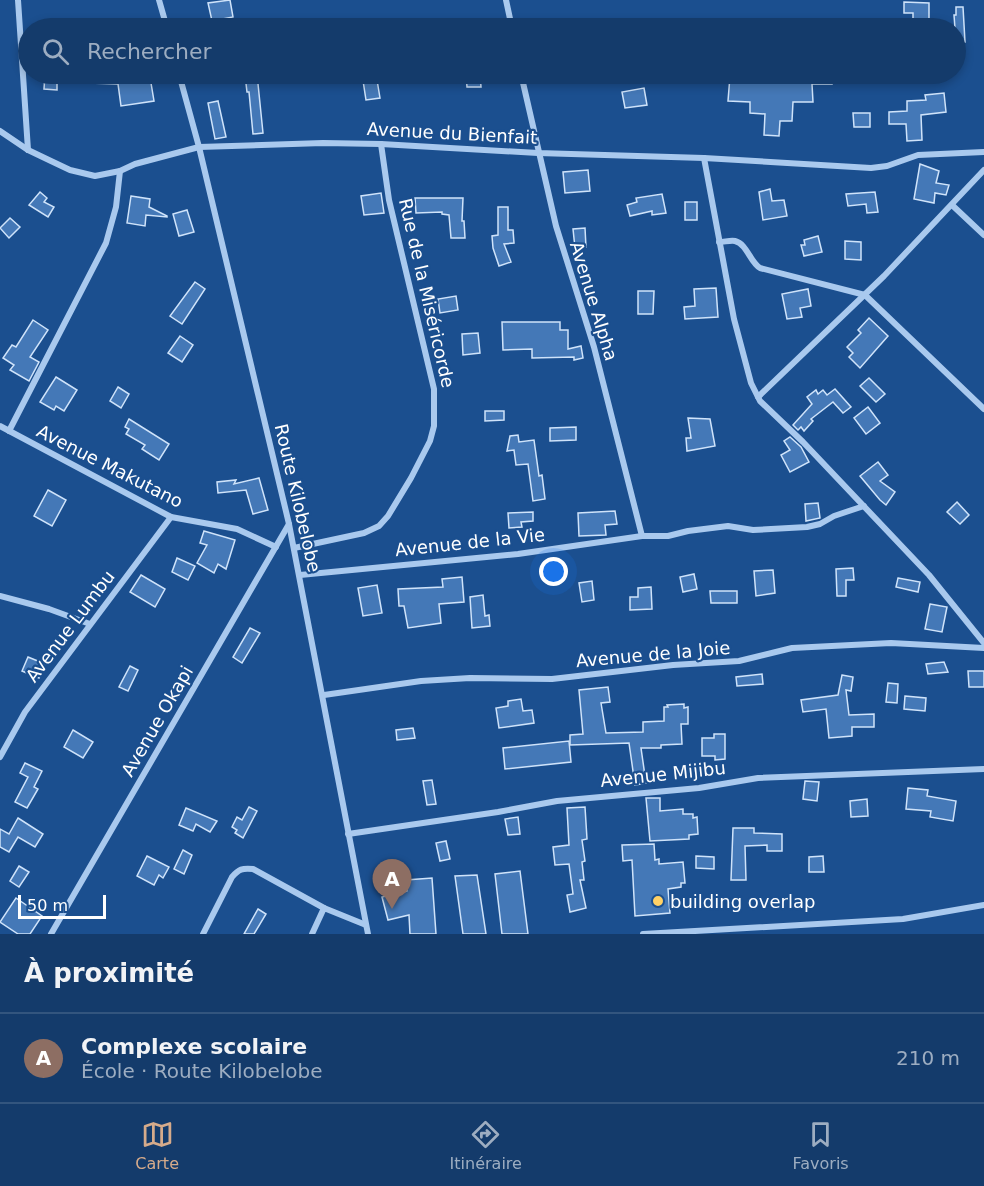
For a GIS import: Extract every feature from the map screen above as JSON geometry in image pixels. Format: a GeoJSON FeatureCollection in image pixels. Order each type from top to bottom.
{"type":"FeatureCollection","features":[{"type":"Feature","properties":{"kind":"street"},"geometry":{"type":"LineString","coordinates":[[18,0],[19,18]]}},
{"type":"Feature","properties":{"kind":"street"},"geometry":{"type":"LineString","coordinates":[[159,0],[164,18]]}},
{"type":"Feature","properties":{"kind":"street"},"geometry":{"type":"LineString","coordinates":[[506,0],[510,18]]}},
{"type":"Feature","properties":{"kind":"street"},"geometry":{"type":"LineString","coordinates":[[24,84],[28,150]]}},
{"type":"Feature","properties":{"kind":"street","name":"Route Kilobelobe"},"geometry":{"type":"LineString","coordinates":[[182,84],[199,147],[289,524],[324,695],[368,934]]}},
{"type":"Feature","properties":{"kind":"street","name":"Avenue Alpha"},"geometry":{"type":"LineString","coordinates":[[523,84],[556,226],[594,347],[642,536]]}},
{"type":"Feature","properties":{"kind":"street","name":"Avenue du Bienfait"},"geometry":{"type":"LineString","coordinates":[[0,130],[28,150],[70,170],[95,176],[120,171],[135,164],[199,147],[323,143],[704,158],[871,168],[887,166],[918,155],[984,152]]}},
{"type":"Feature","properties":{"kind":"street","name":"Rue de la Miséricorde"},"geometry":{"type":"LineString","coordinates":[[294,548],[364,534],[379,526],[388,516],[411,478],[430,441],[434,426],[435,388],[389,200],[381,144]]}},
{"type":"Feature","properties":{"kind":"street"},"geometry":{"type":"LineString","coordinates":[[704,158],[734,319],[751,383],[758,397],[929,574],[984,643]]}},
{"type":"Feature","properties":{"kind":"street"},"geometry":{"type":"LineString","coordinates":[[758,397],[865,295],[984,170]]}},
{"type":"Feature","properties":{"kind":"street"},"geometry":{"type":"LineString","coordinates":[[9,431],[106,243],[116,207],[120,171]]}},
{"type":"Feature","properties":{"kind":"street"},"geometry":{"type":"LineString","coordinates":[[952,205],[984,235]]}},
{"type":"Feature","properties":{"kind":"street"},"geometry":{"type":"LineString","coordinates":[[719,242],[735,241],[741,244],[754,265],[760,268],[865,295],[984,410]]}},
{"type":"Feature","properties":{"kind":"street","name":"Avenue Makutano"},"geometry":{"type":"LineString","coordinates":[[0,426],[171,517],[237,529],[276,546]]}},
{"type":"Feature","properties":{"kind":"street","name":"Avenue de la Vie"},"geometry":{"type":"LineString","coordinates":[[300,575],[518,554],[642,536],[668,536],[728,526],[753,530],[807,527],[864,506]]}},
{"type":"Feature","properties":{"kind":"street","name":"Avenue Lumbu"},"geometry":{"type":"LineString","coordinates":[[0,757],[25,712],[171,517]]}},
{"type":"Feature","properties":{"kind":"street","name":"Avenue Okapi"},"geometry":{"type":"LineString","coordinates":[[51,934],[289,524]]}},
{"type":"Feature","properties":{"kind":"street"},"geometry":{"type":"LineString","coordinates":[[0,596],[49,609],[90,624]]}},
{"type":"Feature","properties":{"kind":"street","name":"Avenue de la Joie"},"geometry":{"type":"LineString","coordinates":[[324,695],[421,681],[470,678],[552,678],[673,665],[739,661],[792,648],[891,643],[984,648]]}},
{"type":"Feature","properties":{"kind":"street","name":"Avenue Mijibu"},"geometry":{"type":"LineString","coordinates":[[348,834],[557,801],[699,788],[758,778],[984,769]]}},
{"type":"Feature","properties":{"kind":"street"},"geometry":{"type":"LineString","coordinates":[[203,934],[232,877],[238,870],[244,868],[253,869],[324,908],[366,925]]}},
{"type":"Feature","properties":{"kind":"street"},"geometry":{"type":"LineString","coordinates":[[643,934],[903,919],[984,905]]}},
{"type":"Feature","properties":{"kind":"street"},"geometry":{"type":"LineString","coordinates":[[312,934],[324,908]]}},
{"type":"Feature","properties":{"kind":"building"},"geometry":{"type":"Polygon","coordinates":[[[230,0],[233,17],[211,18],[208,3],[230,0]]]}},
{"type":"Feature","properties":{"kind":"building"},"geometry":{"type":"Polygon","coordinates":[[[904,2],[929,3],[929,18],[913,18],[913,13],[904,13],[904,2]]]}},
{"type":"Feature","properties":{"kind":"building"},"geometry":{"type":"Polygon","coordinates":[[[956,7],[963,7],[964,18],[954,18],[956,7]]]}},
{"type":"Feature","properties":{"kind":"building"},"geometry":{"type":"Polygon","coordinates":[[[44,84],[57,84],[57,90],[44,89],[44,84]]]}},
{"type":"Feature","properties":{"kind":"building"},"geometry":{"type":"Polygon","coordinates":[[[118,84],[151,84],[154,101],[121,106],[118,84]]]}},
{"type":"Feature","properties":{"kind":"building"},"geometry":{"type":"Polygon","coordinates":[[[246,84],[258,84],[263,133],[253,134],[249,92],[247,92],[246,84]]]}},
{"type":"Feature","properties":{"kind":"building"},"geometry":{"type":"Polygon","coordinates":[[[364,84],[378,84],[380,98],[366,100],[364,84]]]}},
{"type":"Feature","properties":{"kind":"building"},"geometry":{"type":"Polygon","coordinates":[[[467,84],[481,84],[481,87],[467,87],[467,84]]]}},
{"type":"Feature","properties":{"kind":"building"},"geometry":{"type":"Polygon","coordinates":[[[729,84],[812,84],[813,102],[793,102],[792,121],[780,121],[779,136],[764,135],[765,114],[750,113],[750,102],[728,101],[729,84]]]}},
{"type":"Feature","properties":{"kind":"building"},"geometry":{"type":"Polygon","coordinates":[[[644,88],[647,105],[625,108],[622,92],[644,88]]]}},
{"type":"Feature","properties":{"kind":"building"},"geometry":{"type":"Polygon","coordinates":[[[944,93],[946,112],[921,115],[922,140],[907,141],[906,124],[889,124],[889,112],[907,111],[907,101],[926,100],[925,95],[944,93]]]}},
{"type":"Feature","properties":{"kind":"building"},"geometry":{"type":"Polygon","coordinates":[[[218,101],[226,137],[215,139],[208,103],[218,101]]]}},
{"type":"Feature","properties":{"kind":"building"},"geometry":{"type":"Polygon","coordinates":[[[853,113],[870,113],[870,127],[854,127],[853,113]]]}},
{"type":"Feature","properties":{"kind":"building"},"geometry":{"type":"Polygon","coordinates":[[[920,164],[939,171],[936,183],[949,185],[946,195],[935,193],[934,203],[914,199],[920,164]]]}},
{"type":"Feature","properties":{"kind":"building"},"geometry":{"type":"Polygon","coordinates":[[[588,170],[590,191],[565,193],[563,172],[588,170]]]}},
{"type":"Feature","properties":{"kind":"building"},"geometry":{"type":"Polygon","coordinates":[[[770,189],[772,201],[784,200],[787,216],[763,220],[759,192],[770,189]]]}},
{"type":"Feature","properties":{"kind":"building"},"geometry":{"type":"Polygon","coordinates":[[[40,192],[47,198],[44,202],[54,207],[48,217],[29,205],[40,192]]]}},
{"type":"Feature","properties":{"kind":"building"},"geometry":{"type":"Polygon","coordinates":[[[875,192],[878,212],[867,213],[866,204],[848,206],[846,194],[875,192]]]}},
{"type":"Feature","properties":{"kind":"building"},"geometry":{"type":"Polygon","coordinates":[[[381,193],[384,213],[364,215],[361,196],[381,193]]]}},
{"type":"Feature","properties":{"kind":"building"},"geometry":{"type":"Polygon","coordinates":[[[662,194],[666,213],[652,215],[652,211],[630,216],[627,205],[637,202],[636,198],[662,194]]]}},
{"type":"Feature","properties":{"kind":"building"},"geometry":{"type":"Polygon","coordinates":[[[131,196],[150,199],[149,207],[167,217],[146,215],[145,226],[127,223],[131,196]]]}},
{"type":"Feature","properties":{"kind":"building"},"geometry":{"type":"Polygon","coordinates":[[[415,198],[463,198],[462,221],[464,221],[465,238],[451,238],[449,215],[442,214],[442,212],[416,213],[415,198]]]}},
{"type":"Feature","properties":{"kind":"building"},"geometry":{"type":"Polygon","coordinates":[[[685,202],[697,202],[697,220],[685,220],[685,202]]]}},
{"type":"Feature","properties":{"kind":"building"},"geometry":{"type":"Polygon","coordinates":[[[498,207],[508,207],[508,230],[513,230],[514,243],[504,244],[511,262],[499,266],[492,236],[498,235],[498,207]]]}},
{"type":"Feature","properties":{"kind":"building"},"geometry":{"type":"Polygon","coordinates":[[[187,210],[194,232],[179,236],[173,214],[187,210]]]}},
{"type":"Feature","properties":{"kind":"building"},"geometry":{"type":"Polygon","coordinates":[[[10,218],[20,227],[9,238],[0,228],[10,218]]]}},
{"type":"Feature","properties":{"kind":"building"},"geometry":{"type":"Polygon","coordinates":[[[585,228],[586,247],[575,248],[573,229],[585,228]]]}},
{"type":"Feature","properties":{"kind":"building"},"geometry":{"type":"Polygon","coordinates":[[[818,236],[822,252],[804,256],[801,245],[805,245],[804,240],[818,236]]]}},
{"type":"Feature","properties":{"kind":"building"},"geometry":{"type":"Polygon","coordinates":[[[845,241],[861,242],[861,260],[845,259],[845,241]]]}},
{"type":"Feature","properties":{"kind":"building"},"geometry":{"type":"Polygon","coordinates":[[[195,282],[205,289],[182,324],[170,316],[195,282]]]}},
{"type":"Feature","properties":{"kind":"building"},"geometry":{"type":"Polygon","coordinates":[[[716,288],[718,317],[685,319],[684,307],[695,306],[694,289],[716,288]]]}},
{"type":"Feature","properties":{"kind":"building"},"geometry":{"type":"Polygon","coordinates":[[[808,289],[811,306],[800,308],[802,317],[787,319],[782,294],[808,289]]]}},
{"type":"Feature","properties":{"kind":"building"},"geometry":{"type":"Polygon","coordinates":[[[638,291],[654,291],[653,314],[638,314],[638,291]]]}},
{"type":"Feature","properties":{"kind":"building"},"geometry":{"type":"Polygon","coordinates":[[[456,296],[458,310],[440,313],[438,299],[456,296]]]}},
{"type":"Feature","properties":{"kind":"building"},"geometry":{"type":"Polygon","coordinates":[[[869,318],[888,336],[860,368],[849,357],[853,353],[847,347],[861,333],[858,330],[869,318]]]}},
{"type":"Feature","properties":{"kind":"building"},"geometry":{"type":"Polygon","coordinates":[[[33,320],[48,330],[30,357],[39,362],[29,381],[10,370],[14,365],[3,358],[12,345],[16,347],[33,320]]]}},
{"type":"Feature","properties":{"kind":"building"},"geometry":{"type":"Polygon","coordinates":[[[502,322],[560,322],[560,330],[568,330],[568,349],[581,346],[583,358],[574,360],[574,357],[532,358],[532,349],[503,350],[502,322]]]}},
{"type":"Feature","properties":{"kind":"building"},"geometry":{"type":"Polygon","coordinates":[[[478,333],[480,353],[463,355],[462,334],[478,333]]]}},
{"type":"Feature","properties":{"kind":"building"},"geometry":{"type":"Polygon","coordinates":[[[180,336],[193,345],[182,362],[168,353],[180,336]]]}},
{"type":"Feature","properties":{"kind":"building"},"geometry":{"type":"Polygon","coordinates":[[[56,377],[77,390],[64,411],[56,406],[54,410],[40,402],[56,377]]]}},
{"type":"Feature","properties":{"kind":"building"},"geometry":{"type":"Polygon","coordinates":[[[869,378],[885,394],[876,402],[860,386],[869,378]]]}},
{"type":"Feature","properties":{"kind":"building"},"geometry":{"type":"Polygon","coordinates":[[[118,387],[129,394],[121,408],[110,401],[118,387]]]}},
{"type":"Feature","properties":{"kind":"building"},"geometry":{"type":"Polygon","coordinates":[[[835,389],[851,407],[843,413],[833,402],[811,419],[813,421],[804,431],[801,427],[798,430],[793,425],[812,404],[807,397],[816,390],[818,394],[823,390],[827,395],[835,389]]]}},
{"type":"Feature","properties":{"kind":"building"},"geometry":{"type":"Polygon","coordinates":[[[868,407],[880,423],[866,434],[854,418],[868,407]]]}},
{"type":"Feature","properties":{"kind":"building"},"geometry":{"type":"Polygon","coordinates":[[[485,411],[504,411],[504,420],[485,421],[485,411]]]}},
{"type":"Feature","properties":{"kind":"building"},"geometry":{"type":"Polygon","coordinates":[[[688,418],[710,419],[715,446],[687,451],[686,438],[691,438],[688,418]]]}},
{"type":"Feature","properties":{"kind":"building"},"geometry":{"type":"Polygon","coordinates":[[[129,419],[169,444],[159,460],[142,449],[145,445],[126,434],[129,429],[125,427],[129,419]]]}},
{"type":"Feature","properties":{"kind":"building"},"geometry":{"type":"Polygon","coordinates":[[[576,427],[576,440],[550,441],[550,428],[576,427]]]}},
{"type":"Feature","properties":{"kind":"building"},"geometry":{"type":"Polygon","coordinates":[[[518,435],[519,442],[534,440],[545,499],[533,501],[528,464],[516,465],[514,450],[507,451],[510,436],[518,435]]]}},
{"type":"Feature","properties":{"kind":"building"},"geometry":{"type":"Polygon","coordinates":[[[790,437],[801,447],[809,462],[790,472],[781,455],[790,450],[784,441],[790,437]]]}},
{"type":"Feature","properties":{"kind":"building"},"geometry":{"type":"Polygon","coordinates":[[[878,462],[888,475],[880,481],[895,492],[886,505],[860,476],[878,462]]]}},
{"type":"Feature","properties":{"kind":"building"},"geometry":{"type":"Polygon","coordinates":[[[259,478],[268,510],[253,514],[246,490],[218,493],[217,482],[236,480],[234,484],[259,478]]]}},
{"type":"Feature","properties":{"kind":"building"},"geometry":{"type":"Polygon","coordinates":[[[48,490],[66,500],[52,526],[34,516],[48,490]]]}},
{"type":"Feature","properties":{"kind":"building"},"geometry":{"type":"Polygon","coordinates":[[[957,502],[969,515],[960,524],[947,512],[957,502]]]}},
{"type":"Feature","properties":{"kind":"building"},"geometry":{"type":"Polygon","coordinates":[[[818,503],[820,518],[806,521],[805,504],[818,503]]]}},
{"type":"Feature","properties":{"kind":"building"},"geometry":{"type":"Polygon","coordinates":[[[615,511],[617,524],[605,525],[606,535],[579,536],[578,513],[615,511]]]}},
{"type":"Feature","properties":{"kind":"building"},"geometry":{"type":"Polygon","coordinates":[[[533,512],[533,521],[521,522],[522,527],[509,528],[508,513],[533,512]]]}},
{"type":"Feature","properties":{"kind":"building"},"geometry":{"type":"Polygon","coordinates":[[[204,531],[235,540],[226,569],[218,564],[214,573],[197,563],[207,545],[200,543],[204,531]]]}},
{"type":"Feature","properties":{"kind":"building"},"geometry":{"type":"Polygon","coordinates":[[[177,558],[195,566],[188,580],[172,572],[177,558]]]}},
{"type":"Feature","properties":{"kind":"building"},"geometry":{"type":"Polygon","coordinates":[[[853,568],[854,580],[846,580],[846,596],[837,596],[836,569],[853,568]]]}},
{"type":"Feature","properties":{"kind":"building"},"geometry":{"type":"Polygon","coordinates":[[[773,570],[775,593],[756,596],[754,571],[773,570]]]}},
{"type":"Feature","properties":{"kind":"building"},"geometry":{"type":"Polygon","coordinates":[[[694,574],[697,589],[683,592],[680,577],[694,574]]]}},
{"type":"Feature","properties":{"kind":"building"},"geometry":{"type":"Polygon","coordinates":[[[141,575],[165,589],[155,607],[130,592],[141,575]]]}},
{"type":"Feature","properties":{"kind":"building"},"geometry":{"type":"Polygon","coordinates":[[[462,577],[464,602],[439,604],[441,623],[408,628],[404,606],[399,606],[398,589],[443,587],[442,579],[462,577]]]}},
{"type":"Feature","properties":{"kind":"building"},"geometry":{"type":"Polygon","coordinates":[[[898,578],[920,582],[918,592],[896,587],[898,578]]]}},
{"type":"Feature","properties":{"kind":"building"},"geometry":{"type":"Polygon","coordinates":[[[592,581],[594,600],[582,602],[579,583],[592,581]]]}},
{"type":"Feature","properties":{"kind":"building"},"geometry":{"type":"Polygon","coordinates":[[[377,585],[382,613],[363,616],[358,588],[377,585]]]}},
{"type":"Feature","properties":{"kind":"building"},"geometry":{"type":"Polygon","coordinates":[[[651,587],[652,609],[630,610],[630,597],[638,597],[638,588],[651,587]]]}},
{"type":"Feature","properties":{"kind":"building"},"geometry":{"type":"Polygon","coordinates":[[[710,591],[737,591],[737,603],[711,603],[710,591]]]}},
{"type":"Feature","properties":{"kind":"building"},"geometry":{"type":"Polygon","coordinates":[[[483,595],[485,616],[489,615],[490,626],[472,628],[470,597],[483,595]]]}},
{"type":"Feature","properties":{"kind":"building"},"geometry":{"type":"Polygon","coordinates":[[[930,604],[947,607],[942,632],[925,629],[930,604]]]}},
{"type":"Feature","properties":{"kind":"building"},"geometry":{"type":"Polygon","coordinates":[[[250,628],[260,633],[242,663],[233,657],[250,628]]]}},
{"type":"Feature","properties":{"kind":"building"},"geometry":{"type":"Polygon","coordinates":[[[28,657],[45,664],[39,678],[22,671],[28,657]]]}},
{"type":"Feature","properties":{"kind":"building"},"geometry":{"type":"Polygon","coordinates":[[[944,662],[948,672],[928,674],[926,664],[944,662]]]}},
{"type":"Feature","properties":{"kind":"building"},"geometry":{"type":"Polygon","coordinates":[[[130,666],[138,670],[128,691],[119,687],[130,666]]]}},
{"type":"Feature","properties":{"kind":"building"},"geometry":{"type":"Polygon","coordinates":[[[968,671],[984,671],[984,687],[969,687],[968,671]]]}},
{"type":"Feature","properties":{"kind":"building"},"geometry":{"type":"Polygon","coordinates":[[[762,674],[763,684],[737,686],[736,677],[762,674]]]}},
{"type":"Feature","properties":{"kind":"building"},"geometry":{"type":"Polygon","coordinates":[[[842,675],[853,677],[851,691],[846,690],[849,715],[874,714],[874,727],[852,727],[852,736],[829,738],[826,709],[803,712],[801,700],[838,695],[842,675]]]}},
{"type":"Feature","properties":{"kind":"building"},"geometry":{"type":"Polygon","coordinates":[[[888,683],[898,684],[897,703],[886,702],[888,683]]]}},
{"type":"Feature","properties":{"kind":"building"},"geometry":{"type":"Polygon","coordinates":[[[608,687],[610,702],[601,703],[606,733],[643,732],[643,722],[664,721],[664,707],[668,707],[667,705],[684,704],[684,708],[688,707],[688,724],[681,724],[682,744],[661,745],[661,748],[641,748],[646,783],[635,785],[629,743],[570,745],[570,735],[583,734],[579,690],[608,687]]]}},
{"type":"Feature","properties":{"kind":"building"},"geometry":{"type":"Polygon","coordinates":[[[905,696],[926,698],[925,711],[904,709],[905,696]]]}},
{"type":"Feature","properties":{"kind":"building"},"geometry":{"type":"Polygon","coordinates":[[[521,699],[523,711],[532,710],[534,723],[499,728],[496,708],[508,706],[508,701],[521,699]]]}},
{"type":"Feature","properties":{"kind":"building"},"geometry":{"type":"Polygon","coordinates":[[[413,728],[415,738],[397,740],[396,730],[413,728]]]}},
{"type":"Feature","properties":{"kind":"building"},"geometry":{"type":"Polygon","coordinates":[[[73,730],[93,742],[83,758],[64,747],[73,730]]]}},
{"type":"Feature","properties":{"kind":"building"},"geometry":{"type":"Polygon","coordinates":[[[714,734],[725,734],[725,759],[715,760],[715,756],[702,756],[702,738],[714,738],[714,734]]]}},
{"type":"Feature","properties":{"kind":"building"},"geometry":{"type":"Polygon","coordinates":[[[569,741],[571,762],[505,769],[503,748],[569,741]]]}},
{"type":"Feature","properties":{"kind":"building"},"geometry":{"type":"Polygon","coordinates":[[[25,763],[42,771],[34,787],[38,789],[27,808],[15,802],[28,777],[20,773],[25,763]]]}},
{"type":"Feature","properties":{"kind":"building"},"geometry":{"type":"Polygon","coordinates":[[[432,780],[436,804],[427,805],[423,781],[432,780]]]}},
{"type":"Feature","properties":{"kind":"building"},"geometry":{"type":"Polygon","coordinates":[[[805,781],[819,782],[817,801],[803,799],[805,781]]]}},
{"type":"Feature","properties":{"kind":"building"},"geometry":{"type":"Polygon","coordinates":[[[908,788],[928,790],[927,796],[956,801],[953,821],[930,817],[931,811],[906,809],[908,788]]]}},
{"type":"Feature","properties":{"kind":"building"},"geometry":{"type":"Polygon","coordinates":[[[646,798],[660,798],[660,811],[683,809],[683,814],[693,814],[693,818],[697,817],[698,834],[689,835],[689,839],[650,841],[646,798]]]}},
{"type":"Feature","properties":{"kind":"building"},"geometry":{"type":"Polygon","coordinates":[[[867,799],[868,816],[851,817],[850,801],[867,799]]]}},
{"type":"Feature","properties":{"kind":"building"},"geometry":{"type":"Polygon","coordinates":[[[249,807],[257,811],[243,838],[235,833],[237,830],[232,827],[237,817],[242,820],[249,807]]]}},
{"type":"Feature","properties":{"kind":"building"},"geometry":{"type":"Polygon","coordinates":[[[585,807],[587,839],[582,840],[585,861],[582,862],[584,880],[580,880],[586,908],[570,912],[567,895],[573,894],[569,864],[555,865],[553,847],[569,845],[567,808],[585,807]]]}},
{"type":"Feature","properties":{"kind":"building"},"geometry":{"type":"Polygon","coordinates":[[[186,808],[217,821],[210,832],[196,824],[193,831],[179,825],[186,808]]]}},
{"type":"Feature","properties":{"kind":"building"},"geometry":{"type":"Polygon","coordinates":[[[518,817],[520,834],[508,835],[505,819],[518,817]]]}},
{"type":"Feature","properties":{"kind":"building"},"geometry":{"type":"Polygon","coordinates":[[[18,818],[43,834],[35,847],[18,837],[9,852],[0,847],[0,829],[9,834],[18,818]]]}},
{"type":"Feature","properties":{"kind":"building"},"geometry":{"type":"Polygon","coordinates":[[[733,828],[754,828],[754,833],[782,834],[782,851],[767,851],[767,845],[745,846],[746,880],[731,880],[733,828]]]}},
{"type":"Feature","properties":{"kind":"building"},"geometry":{"type":"Polygon","coordinates":[[[446,841],[450,859],[440,861],[436,843],[446,841]]]}},
{"type":"Feature","properties":{"kind":"building"},"geometry":{"type":"Polygon","coordinates":[[[654,844],[655,860],[659,859],[659,864],[683,862],[685,883],[681,883],[681,887],[668,889],[670,913],[635,916],[632,860],[623,861],[622,845],[654,844]]]}},
{"type":"Feature","properties":{"kind":"building"},"geometry":{"type":"Polygon","coordinates":[[[183,850],[192,855],[184,874],[174,869],[183,850]]]}},
{"type":"Feature","properties":{"kind":"building"},"geometry":{"type":"Polygon","coordinates":[[[147,856],[169,867],[163,878],[159,875],[154,885],[137,876],[147,856]]]}},
{"type":"Feature","properties":{"kind":"building"},"geometry":{"type":"Polygon","coordinates":[[[696,856],[714,857],[714,869],[696,868],[696,856]]]}},
{"type":"Feature","properties":{"kind":"building"},"geometry":{"type":"Polygon","coordinates":[[[823,856],[824,872],[809,872],[809,857],[823,856]]]}},
{"type":"Feature","properties":{"kind":"building"},"geometry":{"type":"Polygon","coordinates":[[[19,866],[29,872],[19,887],[10,881],[19,866]]]}},
{"type":"Feature","properties":{"kind":"building"},"geometry":{"type":"Polygon","coordinates":[[[520,871],[528,934],[502,934],[495,874],[520,871]]]}},
{"type":"Feature","properties":{"kind":"building"},"geometry":{"type":"Polygon","coordinates":[[[477,875],[486,934],[463,934],[455,876],[477,875]]]}},
{"type":"Feature","properties":{"kind":"building"},"geometry":{"type":"Polygon","coordinates":[[[432,878],[436,934],[410,934],[409,915],[388,920],[382,897],[407,891],[406,880],[432,878]]]}},
{"type":"Feature","properties":{"kind":"building"},"geometry":{"type":"Polygon","coordinates":[[[16,898],[42,916],[30,934],[18,934],[0,922],[16,898]]]}},
{"type":"Feature","properties":{"kind":"building"},"geometry":{"type":"Polygon","coordinates":[[[258,909],[266,914],[254,934],[244,934],[258,909]]]}},
{"type":"Feature","properties":{"kind":"place","name":"building overlap"},"geometry":{"type":"Point","coordinates":[658,901]}},
{"type":"Feature","properties":{"kind":"place","name":"Complexe scolaire"},"geometry":{"type":"Point","coordinates":[392,909]}}]}
